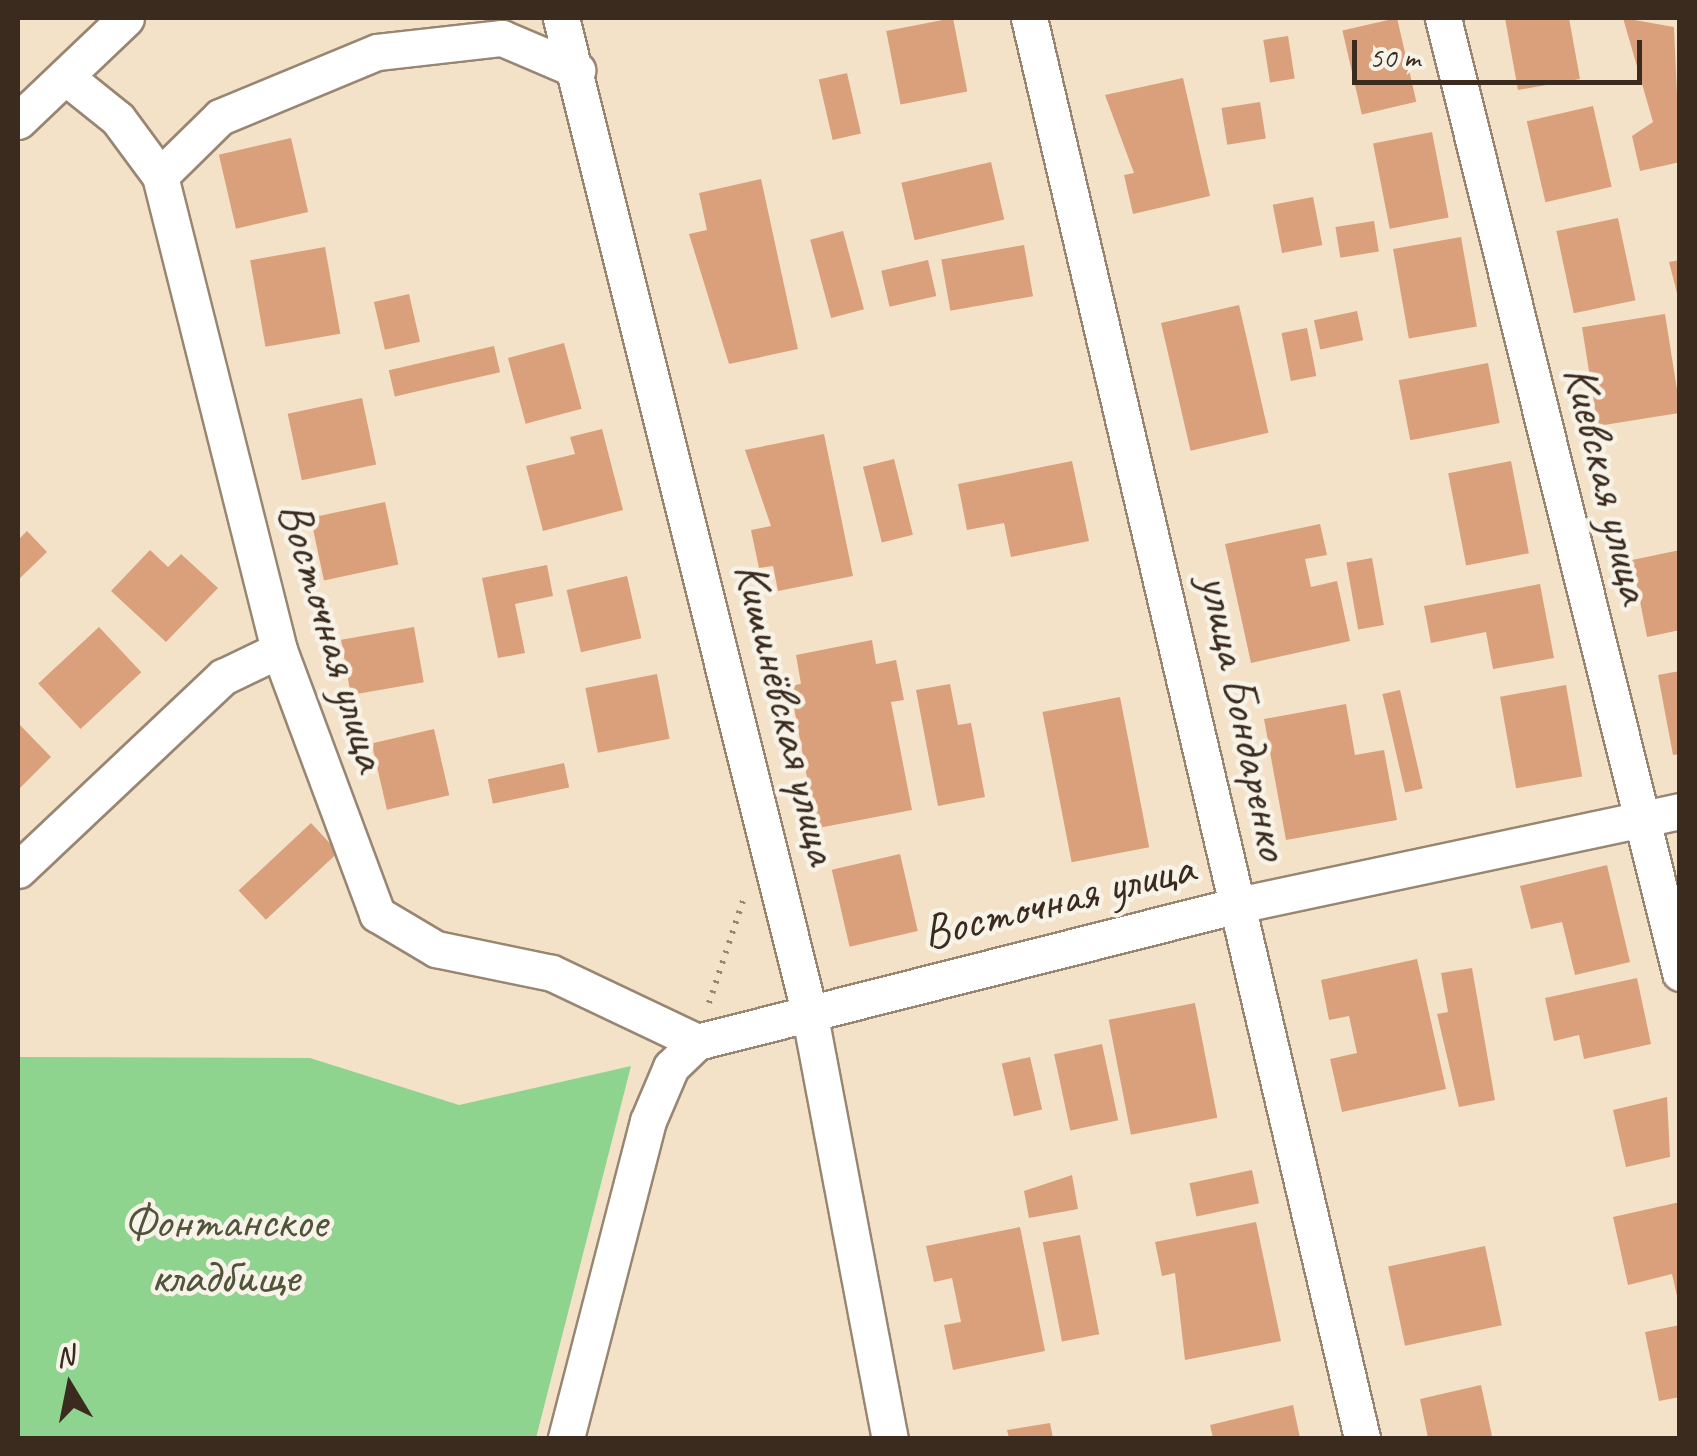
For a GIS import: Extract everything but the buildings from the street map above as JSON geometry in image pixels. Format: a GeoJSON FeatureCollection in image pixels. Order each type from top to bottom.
{"type":"FeatureCollection","features":[{"type":"Feature","properties":{"kind":"street"},"geometry":{"type":"LineString","coordinates":[[18,122],[126,18]]}},
{"type":"Feature","properties":{"kind":"street","name":"Кишинёвская улица"},"geometry":{"type":"LineString","coordinates":[[561,18],[768,836],[808,1011],[890,1438]]}},
{"type":"Feature","properties":{"kind":"street","name":"улица Бондаренко"},"geometry":{"type":"LineString","coordinates":[[1029,18],[1362,1438]]}},
{"type":"Feature","properties":{"kind":"street","name":"Киевская улица"},"geometry":{"type":"LineString","coordinates":[[1443,18],[1680,973]]}},
{"type":"Feature","properties":{"kind":"street"},"geometry":{"type":"LineString","coordinates":[[160,176],[220,116],[377,52],[502,38],[577,70]]}},
{"type":"Feature","properties":{"kind":"street","name":"Восточная улица"},"geometry":{"type":"LineString","coordinates":[[68,78],[118,119],[160,176],[280,650],[377,914],[436,949],[552,973],[697,1042],[1238,905],[1642,816],[1680,811]]}},
{"type":"Feature","properties":{"kind":"street"},"geometry":{"type":"LineString","coordinates":[[18,870],[223,677],[280,650]]}},
{"type":"Feature","properties":{"kind":"street"},"geometry":{"type":"LineString","coordinates":[[566,1438],[648,1120],[671,1067],[697,1042]]}},
{"type":"Feature","properties":{"kind":"path"},"geometry":{"type":"LineString","coordinates":[[697,1042],[768,836]]}},
{"type":"Feature","properties":{"kind":"green space","name":"Фонтанское кладбище"},"geometry":{"type":"Polygon","coordinates":[[[18,1057],[310,1058],[459,1105],[631,1066],[536,1438],[18,1438],[18,1057]]]}}]}
